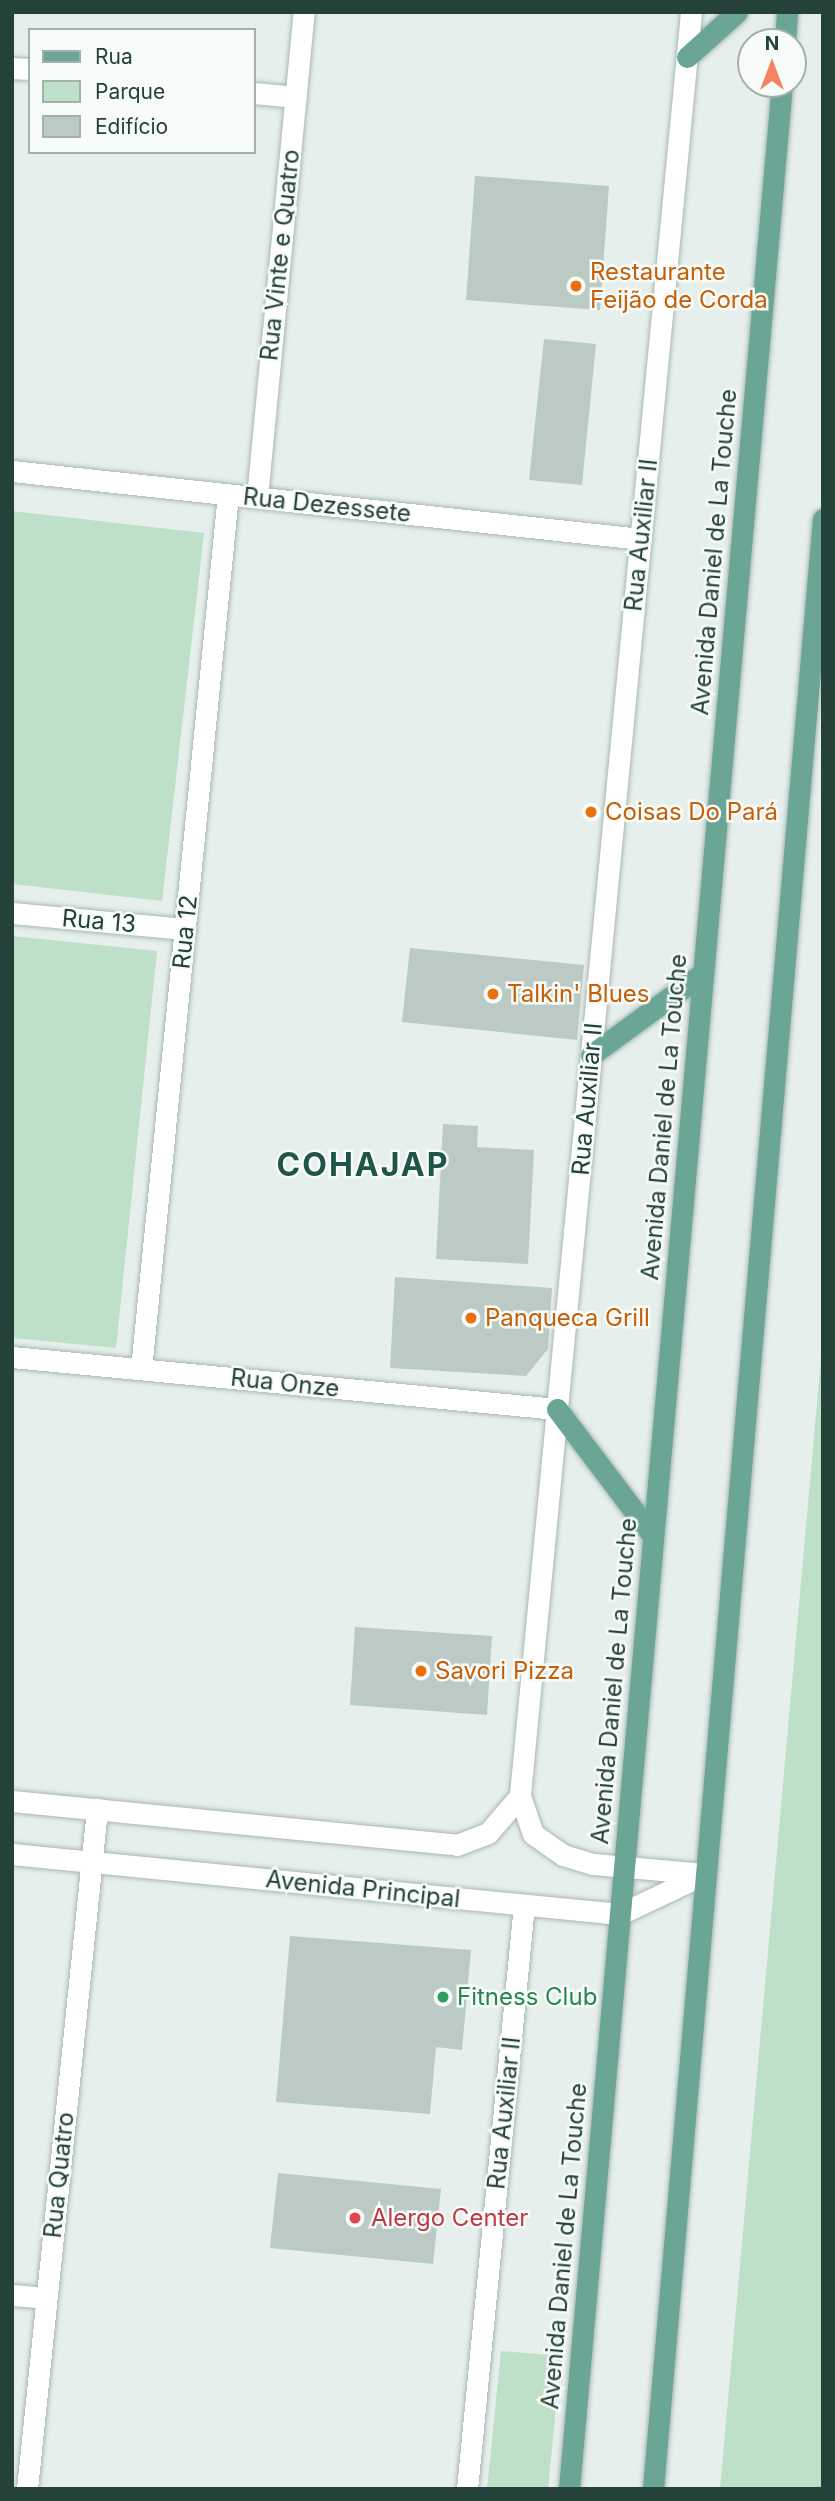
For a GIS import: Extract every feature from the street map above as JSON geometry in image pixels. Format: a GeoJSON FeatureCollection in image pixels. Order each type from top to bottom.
{"type":"FeatureCollection","features":[{"type":"Feature","properties":{"kind":"main road"},"geometry":{"type":"LineString","coordinates":[[687,57],[737,12]]}},
{"type":"Feature","properties":{"kind":"main road","name":"Avenida Daniel de La Touche"},"geometry":{"type":"LineString","coordinates":[[569,2489],[781,98]]}},
{"type":"Feature","properties":{"kind":"main road"},"geometry":{"type":"LineString","coordinates":[[653,2489],[823,520]]}},
{"type":"Feature","properties":{"kind":"main road"},"geometry":{"type":"LineString","coordinates":[[592,1055],[703,973]]}},
{"type":"Feature","properties":{"kind":"main road"},"geometry":{"type":"LineString","coordinates":[[557,1409],[653,1536]]}},
{"type":"Feature","properties":{"kind":"street","name":"Rua Vinte e Quatro"},"geometry":{"type":"LineString","coordinates":[[257,497],[304,12]]}},
{"type":"Feature","properties":{"kind":"street","name":"Rua Auxiliar II"},"geometry":{"type":"LineString","coordinates":[[691,12],[520,1796],[529,1828],[550,1849],[576,1861],[705,1874]]}},
{"type":"Feature","properties":{"kind":"street"},"geometry":{"type":"LineString","coordinates":[[256,93],[296,97]]}},
{"type":"Feature","properties":{"kind":"street","name":"Rua Dezessete"},"geometry":{"type":"LineString","coordinates":[[12,471],[641,539]]}},
{"type":"Feature","properties":{"kind":"street","name":"Rua 12"},"geometry":{"type":"LineString","coordinates":[[141,1369],[228,494]]}},
{"type":"Feature","properties":{"kind":"street","name":"Rua 13"},"geometry":{"type":"LineString","coordinates":[[12,913],[185,929]]}},
{"type":"Feature","properties":{"kind":"street","name":"Rua Onze"},"geometry":{"type":"LineString","coordinates":[[12,1357],[557,1409]]}},
{"type":"Feature","properties":{"kind":"street"},"geometry":{"type":"LineString","coordinates":[[12,1801],[457,1845],[488,1833],[520,1796]]}},
{"type":"Feature","properties":{"kind":"street","name":"Rua Quatro"},"geometry":{"type":"LineString","coordinates":[[27,2489],[97,1809]]}},
{"type":"Feature","properties":{"kind":"street","name":"Avenida Principal"},"geometry":{"type":"LineString","coordinates":[[12,1854],[620,1914]]}},
{"type":"Feature","properties":{"kind":"street"},"geometry":{"type":"LineString","coordinates":[[620,1914],[705,1874]]}},
{"type":"Feature","properties":{"kind":"street","name":"Rua Auxiliar II"},"geometry":{"type":"LineString","coordinates":[[467,2489],[524,1905]]}},
{"type":"Feature","properties":{"kind":"street"},"geometry":{"type":"LineString","coordinates":[[12,2295],[46,2298]]}},
{"type":"Feature","properties":{"kind":"green space"},"geometry":{"type":"Polygon","coordinates":[[[12,511],[204,533],[162,901],[12,884],[12,511]]]}},
{"type":"Feature","properties":{"kind":"green space"},"geometry":{"type":"Polygon","coordinates":[[[12,936],[157,951],[116,1348],[12,1338],[12,936]]]}},
{"type":"Feature","properties":{"kind":"green space"},"geometry":{"type":"Polygon","coordinates":[[[823,1336],[823,2489],[720,2489],[823,1336]]]}},
{"type":"Feature","properties":{"kind":"green space"},"geometry":{"type":"Polygon","coordinates":[[[501,2351],[561,2356],[548,2489],[487,2489],[501,2351]]]}},
{"type":"Feature","properties":{"kind":"building"},"geometry":{"type":"Polygon","coordinates":[[[475,176],[609,186],[600,310],[466,300],[475,176]]]}},
{"type":"Feature","properties":{"kind":"building"},"geometry":{"type":"Polygon","coordinates":[[[544,339],[596,344],[582,485],[529,480],[544,339]]]}},
{"type":"Feature","properties":{"kind":"building","name":"Talkin' Blues"},"geometry":{"type":"Polygon","coordinates":[[[410,948],[584,965],[577,1040],[402,1022],[410,948]]]}},
{"type":"Feature","properties":{"kind":"building"},"geometry":{"type":"Polygon","coordinates":[[[443,1124],[478,1126],[477,1147],[534,1150],[528,1264],[436,1259],[443,1124]]]}},
{"type":"Feature","properties":{"kind":"building","name":"Panqueca Grill"},"geometry":{"type":"Polygon","coordinates":[[[395,1277],[552,1288],[548,1349],[526,1376],[390,1368],[395,1277]]]}},
{"type":"Feature","properties":{"kind":"building","name":"Savori Pizza"},"geometry":{"type":"Polygon","coordinates":[[[355,1627],[492,1636],[487,1715],[350,1705],[355,1627]]]}},
{"type":"Feature","properties":{"kind":"building"},"geometry":{"type":"Polygon","coordinates":[[[290,1936],[471,1950],[462,2050],[436,2047],[430,2114],[276,2102],[290,1936]]]}},
{"type":"Feature","properties":{"kind":"building","name":"Alergo Center"},"geometry":{"type":"Polygon","coordinates":[[[278,2173],[441,2189],[433,2264],[270,2248],[278,2173]]]}},
{"type":"Feature","properties":{"kind":"place","name":"Restaurante Feijão de Corda"},"geometry":{"type":"Point","coordinates":[576,286]}},
{"type":"Feature","properties":{"kind":"place","name":"Coisas Do Pará"},"geometry":{"type":"Point","coordinates":[591,812]}},
{"type":"Feature","properties":{"kind":"place","name":"Talkin' Blues"},"geometry":{"type":"Point","coordinates":[493,994]}},
{"type":"Feature","properties":{"kind":"place","name":"Panqueca Grill"},"geometry":{"type":"Point","coordinates":[471,1318]}},
{"type":"Feature","properties":{"kind":"place","name":"Savori Pizza"},"geometry":{"type":"Point","coordinates":[421,1671]}},
{"type":"Feature","properties":{"kind":"place","name":"Fitness Club"},"geometry":{"type":"Point","coordinates":[443,1997]}},
{"type":"Feature","properties":{"kind":"place","name":"Alergo Center"},"geometry":{"type":"Point","coordinates":[355,2218]}},
{"type":"Feature","properties":{"kind":"district","name":"COHAJAP"},"geometry":{"type":"Point","coordinates":[363,1165]}}]}
